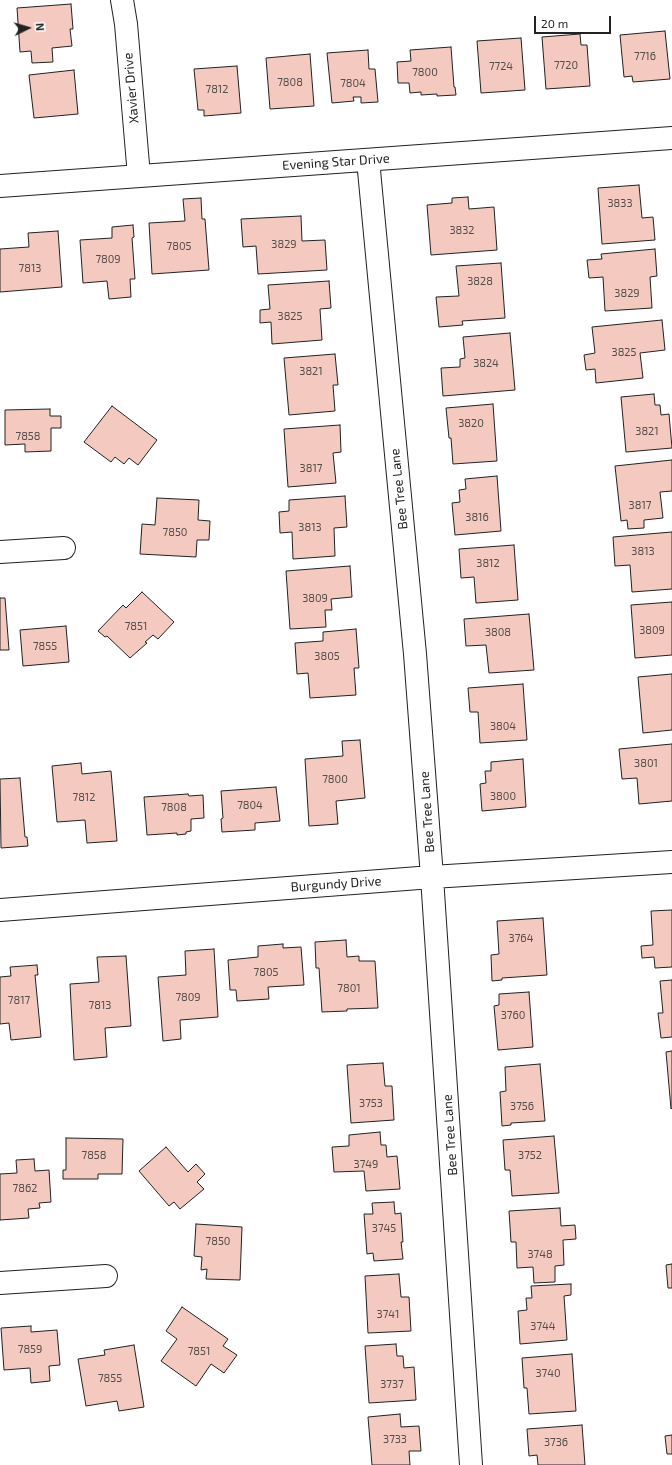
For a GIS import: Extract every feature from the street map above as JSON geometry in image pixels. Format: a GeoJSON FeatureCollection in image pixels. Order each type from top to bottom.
{"type":"FeatureCollection","features":[{"type":"Feature","properties":{"kind":"street","name":"Xavier Drive"},"geometry":{"type":"LineString","coordinates":[[122,0],[126,24],[139,176]]}},
{"type":"Feature","properties":{"kind":"street","name":"Evening Star Drive"},"geometry":{"type":"LineString","coordinates":[[0,186],[672,138]]}},
{"type":"Feature","properties":{"kind":"street","name":"Bee Tree Lane"},"geometry":{"type":"LineString","coordinates":[[368,160],[415,654],[432,877],[471,1465]]}},
{"type":"Feature","properties":{"kind":"street"},"geometry":{"type":"LineString","coordinates":[[0,552],[64,548]]}},
{"type":"Feature","properties":{"kind":"street","name":"Burgundy Drive"},"geometry":{"type":"LineString","coordinates":[[0,910],[432,877],[672,862]]}},
{"type":"Feature","properties":{"kind":"street"},"geometry":{"type":"LineString","coordinates":[[0,1284],[106,1276]]}},
{"type":"Feature","properties":{"kind":"building"},"geometry":{"type":"Polygon","coordinates":[[[71,4],[73,29],[70,29],[72,46],[52,48],[53,62],[32,63],[31,51],[20,52],[17,8],[71,4]]]}},
{"type":"Feature","properties":{"kind":"building"},"geometry":{"type":"Polygon","coordinates":[[[665,31],[670,79],[633,82],[632,76],[624,77],[620,35],[665,31]]]}},
{"type":"Feature","properties":{"kind":"building"},"geometry":{"type":"Polygon","coordinates":[[[580,34],[581,45],[587,45],[590,86],[546,89],[542,37],[580,34]]]}},
{"type":"Feature","properties":{"kind":"building"},"geometry":{"type":"Polygon","coordinates":[[[521,38],[525,90],[481,93],[477,41],[521,38]]]}},
{"type":"Feature","properties":{"kind":"building"},"geometry":{"type":"Polygon","coordinates":[[[451,47],[456,95],[437,96],[437,94],[421,95],[421,92],[410,93],[409,83],[398,83],[397,62],[411,61],[410,50],[451,47]]]}},
{"type":"Feature","properties":{"kind":"building"},"geometry":{"type":"Polygon","coordinates":[[[368,50],[369,69],[375,69],[378,102],[361,103],[361,97],[353,97],[354,101],[332,103],[327,53],[368,50]]]}},
{"type":"Feature","properties":{"kind":"building"},"geometry":{"type":"Polygon","coordinates":[[[310,54],[314,106],[270,109],[266,58],[310,54]]]}},
{"type":"Feature","properties":{"kind":"building"},"geometry":{"type":"Polygon","coordinates":[[[237,66],[241,113],[204,116],[204,110],[198,110],[194,69],[237,66]]]}},
{"type":"Feature","properties":{"kind":"building"},"geometry":{"type":"Polygon","coordinates":[[[74,70],[78,114],[34,118],[29,75],[74,70]]]}},
{"type":"Feature","properties":{"kind":"building"},"geometry":{"type":"Polygon","coordinates":[[[639,185],[642,218],[653,217],[655,240],[602,244],[598,188],[639,185]]]}},
{"type":"Feature","properties":{"kind":"building"},"geometry":{"type":"Polygon","coordinates":[[[468,197],[469,209],[494,207],[497,250],[431,255],[427,205],[452,203],[452,198],[468,197]]]}},
{"type":"Feature","properties":{"kind":"building"},"geometry":{"type":"Polygon","coordinates":[[[201,198],[202,219],[205,219],[209,270],[152,274],[149,223],[185,221],[183,199],[201,198]]]}},
{"type":"Feature","properties":{"kind":"building"},"geometry":{"type":"Polygon","coordinates":[[[301,216],[302,241],[325,240],[327,270],[258,274],[256,246],[243,247],[241,219],[301,216]]]}},
{"type":"Feature","properties":{"kind":"building"},"geometry":{"type":"Polygon","coordinates":[[[133,225],[134,237],[132,238],[135,279],[130,279],[131,297],[109,299],[107,281],[83,283],[80,240],[112,238],[112,227],[133,225]]]}},
{"type":"Feature","properties":{"kind":"building"},"geometry":{"type":"Polygon","coordinates":[[[58,231],[62,287],[0,292],[0,249],[29,247],[28,233],[58,231]]]}},
{"type":"Feature","properties":{"kind":"building"},"geometry":{"type":"Polygon","coordinates":[[[655,249],[657,276],[650,277],[652,308],[605,311],[603,277],[589,278],[587,260],[602,259],[601,254],[655,249]]]}},
{"type":"Feature","properties":{"kind":"building"},"geometry":{"type":"Polygon","coordinates":[[[501,263],[505,318],[462,321],[463,325],[439,327],[436,297],[459,296],[456,266],[501,263]]]}},
{"type":"Feature","properties":{"kind":"building"},"geometry":{"type":"Polygon","coordinates":[[[329,281],[331,308],[320,309],[322,340],[272,344],[271,322],[260,323],[260,310],[270,309],[268,285],[329,281]]]}},
{"type":"Feature","properties":{"kind":"building"},"geometry":{"type":"Polygon","coordinates":[[[662,320],[665,350],[640,353],[643,378],[596,383],[595,369],[586,370],[584,355],[595,353],[592,327],[662,320]]]}},
{"type":"Feature","properties":{"kind":"building"},"geometry":{"type":"Polygon","coordinates":[[[510,333],[515,390],[443,396],[441,368],[460,367],[460,359],[465,358],[463,337],[510,333]]]}},
{"type":"Feature","properties":{"kind":"building"},"geometry":{"type":"Polygon","coordinates":[[[335,354],[338,385],[333,385],[335,411],[289,415],[284,358],[335,354]]]}},
{"type":"Feature","properties":{"kind":"building"},"geometry":{"type":"Polygon","coordinates":[[[654,394],[655,405],[660,405],[661,415],[669,414],[672,448],[626,452],[621,397],[654,394]]]}},
{"type":"Feature","properties":{"kind":"building"},"geometry":{"type":"Polygon","coordinates":[[[493,404],[497,461],[453,464],[451,438],[449,438],[446,408],[493,404]]]}},
{"type":"Feature","properties":{"kind":"building"},"geometry":{"type":"Polygon","coordinates":[[[112,406],[157,440],[138,465],[129,458],[124,464],[115,457],[111,462],[84,442],[112,406]]]}},
{"type":"Feature","properties":{"kind":"building"},"geometry":{"type":"Polygon","coordinates":[[[50,409],[50,416],[61,416],[61,428],[51,428],[51,451],[25,452],[25,444],[5,445],[5,410],[50,409]]]}},
{"type":"Feature","properties":{"kind":"building"},"geometry":{"type":"Polygon","coordinates":[[[340,425],[341,452],[333,453],[336,483],[288,487],[284,429],[340,425]]]}},
{"type":"Feature","properties":{"kind":"building"},"geometry":{"type":"Polygon","coordinates":[[[672,460],[672,491],[660,492],[663,518],[644,520],[644,528],[628,529],[627,520],[621,521],[615,466],[672,460]]]}},
{"type":"Feature","properties":{"kind":"building"},"geometry":{"type":"Polygon","coordinates":[[[497,476],[501,531],[455,535],[452,503],[460,502],[459,490],[466,489],[465,479],[497,476]]]}},
{"type":"Feature","properties":{"kind":"building"},"geometry":{"type":"Polygon","coordinates":[[[345,496],[347,527],[334,528],[335,556],[293,559],[292,532],[280,533],[279,512],[289,511],[289,500],[345,496]]]}},
{"type":"Feature","properties":{"kind":"building"},"geometry":{"type":"Polygon","coordinates":[[[157,498],[199,500],[198,520],[210,521],[209,540],[197,540],[196,557],[140,554],[142,524],[155,525],[157,498]]]}},
{"type":"Feature","properties":{"kind":"building"},"geometry":{"type":"Polygon","coordinates":[[[672,532],[672,589],[632,592],[630,565],[615,566],[613,537],[672,532]]]}},
{"type":"Feature","properties":{"kind":"building"},"geometry":{"type":"Polygon","coordinates":[[[514,545],[518,600],[476,603],[474,577],[461,578],[459,549],[514,545]]]}},
{"type":"Feature","properties":{"kind":"building"},"geometry":{"type":"Polygon","coordinates":[[[350,566],[352,597],[331,599],[332,610],[325,610],[326,627],[290,629],[286,571],[350,566]]]}},
{"type":"Feature","properties":{"kind":"building"},"geometry":{"type":"Polygon","coordinates":[[[142,592],[174,622],[158,639],[153,635],[145,642],[147,643],[130,658],[107,636],[105,637],[98,631],[123,605],[126,608],[142,592]]]}},
{"type":"Feature","properties":{"kind":"building"},"geometry":{"type":"Polygon","coordinates":[[[0,598],[5,598],[9,650],[0,650],[0,598]]]}},
{"type":"Feature","properties":{"kind":"building"},"geometry":{"type":"Polygon","coordinates":[[[672,602],[672,655],[635,658],[631,605],[672,602]]]}},
{"type":"Feature","properties":{"kind":"building"},"geometry":{"type":"Polygon","coordinates":[[[529,614],[534,670],[489,673],[486,645],[466,646],[464,619],[529,614]]]}},
{"type":"Feature","properties":{"kind":"building"},"geometry":{"type":"Polygon","coordinates":[[[66,626],[69,662],[23,666],[20,630],[66,626]]]}},
{"type":"Feature","properties":{"kind":"building"},"geometry":{"type":"Polygon","coordinates":[[[356,629],[359,668],[354,668],[356,695],[310,698],[308,673],[297,674],[295,643],[323,641],[323,632],[356,629]]]}},
{"type":"Feature","properties":{"kind":"building"},"geometry":{"type":"Polygon","coordinates":[[[672,674],[672,730],[643,733],[638,677],[672,674]]]}},
{"type":"Feature","properties":{"kind":"building"},"geometry":{"type":"Polygon","coordinates":[[[523,684],[527,740],[480,743],[478,712],[470,712],[468,688],[523,684]]]}},
{"type":"Feature","properties":{"kind":"building"},"geometry":{"type":"Polygon","coordinates":[[[360,740],[365,798],[336,801],[338,824],[309,826],[305,759],[343,756],[342,741],[360,740]]]}},
{"type":"Feature","properties":{"kind":"building"},"geometry":{"type":"Polygon","coordinates":[[[672,744],[672,801],[639,804],[637,778],[622,779],[619,749],[672,744]]]}},
{"type":"Feature","properties":{"kind":"building"},"geometry":{"type":"Polygon","coordinates":[[[523,759],[526,807],[482,811],[480,784],[486,783],[485,771],[491,771],[491,762],[523,759]]]}},
{"type":"Feature","properties":{"kind":"building"},"geometry":{"type":"Polygon","coordinates":[[[81,763],[82,774],[111,771],[117,841],[87,843],[85,820],[57,822],[52,766],[81,763]]]}},
{"type":"Feature","properties":{"kind":"building"},"geometry":{"type":"Polygon","coordinates":[[[20,778],[25,837],[27,837],[28,846],[1,848],[0,779],[20,778]]]}},
{"type":"Feature","properties":{"kind":"building"},"geometry":{"type":"Polygon","coordinates":[[[276,787],[280,821],[255,823],[255,830],[222,832],[221,819],[223,818],[221,791],[276,787]]]}},
{"type":"Feature","properties":{"kind":"building"},"geometry":{"type":"Polygon","coordinates":[[[188,794],[189,796],[203,795],[204,818],[191,819],[191,831],[186,832],[186,834],[177,835],[177,833],[147,835],[144,797],[188,794]]]}},
{"type":"Feature","properties":{"kind":"building"},"geometry":{"type":"Polygon","coordinates":[[[672,910],[672,967],[655,968],[654,957],[642,958],[641,946],[653,945],[651,911],[672,910]]]}},
{"type":"Feature","properties":{"kind":"building"},"geometry":{"type":"Polygon","coordinates":[[[543,918],[547,975],[502,978],[502,980],[492,981],[491,955],[499,954],[497,921],[543,918]]]}},
{"type":"Feature","properties":{"kind":"building"},"geometry":{"type":"Polygon","coordinates":[[[346,940],[347,957],[359,956],[359,961],[375,961],[378,1008],[347,1009],[347,1011],[322,1012],[319,968],[316,968],[315,942],[346,940]]]}},
{"type":"Feature","properties":{"kind":"building"},"geometry":{"type":"Polygon","coordinates":[[[283,944],[283,948],[301,947],[304,985],[268,987],[269,999],[237,1001],[236,990],[230,990],[228,960],[258,957],[258,946],[283,944]]]}},
{"type":"Feature","properties":{"kind":"building"},"geometry":{"type":"Polygon","coordinates":[[[214,949],[218,1017],[180,1020],[181,1039],[163,1041],[158,977],[186,975],[185,951],[214,949]]]}},
{"type":"Feature","properties":{"kind":"building"},"geometry":{"type":"Polygon","coordinates":[[[126,956],[131,1026],[105,1028],[107,1057],[74,1060],[70,984],[99,982],[97,957],[126,956]]]}},
{"type":"Feature","properties":{"kind":"building"},"geometry":{"type":"Polygon","coordinates":[[[37,965],[38,975],[35,975],[41,1037],[11,1040],[9,1023],[0,1024],[0,977],[11,976],[10,967],[37,965]]]}},
{"type":"Feature","properties":{"kind":"building"},"geometry":{"type":"Polygon","coordinates":[[[672,980],[672,1037],[661,1038],[658,1013],[663,1013],[660,981],[672,980]]]}},
{"type":"Feature","properties":{"kind":"building"},"geometry":{"type":"Polygon","coordinates":[[[529,992],[533,1047],[498,1050],[494,1006],[499,1005],[499,994],[529,992]]]}},
{"type":"Feature","properties":{"kind":"building"},"geometry":{"type":"Polygon","coordinates":[[[672,1051],[672,1108],[671,1109],[666,1052],[672,1051]]]}},
{"type":"Feature","properties":{"kind":"building"},"geometry":{"type":"Polygon","coordinates":[[[383,1063],[385,1086],[392,1086],[394,1120],[351,1123],[347,1065],[383,1063]]]}},
{"type":"Feature","properties":{"kind":"building"},"geometry":{"type":"Polygon","coordinates":[[[540,1064],[545,1121],[511,1123],[511,1125],[502,1126],[500,1092],[506,1091],[505,1067],[540,1064]]]}},
{"type":"Feature","properties":{"kind":"building"},"geometry":{"type":"Polygon","coordinates":[[[380,1132],[381,1145],[386,1145],[387,1157],[397,1156],[400,1189],[366,1191],[364,1171],[334,1172],[332,1147],[349,1146],[349,1135],[380,1132]]]}},
{"type":"Feature","properties":{"kind":"building"},"geometry":{"type":"Polygon","coordinates":[[[554,1136],[559,1193],[512,1196],[510,1170],[505,1170],[503,1140],[554,1136]]]}},
{"type":"Feature","properties":{"kind":"building"},"geometry":{"type":"Polygon","coordinates":[[[66,1138],[123,1139],[122,1174],[98,1174],[98,1179],[63,1179],[63,1170],[66,1170],[66,1138]]]}},
{"type":"Feature","properties":{"kind":"building"},"geometry":{"type":"Polygon","coordinates":[[[166,1147],[188,1172],[196,1164],[205,1174],[197,1182],[204,1189],[180,1209],[174,1202],[169,1206],[139,1171],[166,1147]]]}},
{"type":"Feature","properties":{"kind":"building"},"geometry":{"type":"Polygon","coordinates":[[[34,1159],[35,1171],[49,1170],[51,1202],[39,1203],[40,1208],[28,1209],[29,1218],[0,1220],[0,1174],[17,1173],[16,1160],[34,1159]]]}},
{"type":"Feature","properties":{"kind":"building"},"geometry":{"type":"Polygon","coordinates":[[[394,1202],[395,1214],[401,1213],[403,1242],[401,1242],[403,1259],[374,1261],[373,1253],[367,1254],[364,1214],[373,1214],[372,1203],[394,1202]]]}},
{"type":"Feature","properties":{"kind":"building"},"geometry":{"type":"Polygon","coordinates":[[[560,1208],[561,1226],[575,1225],[576,1239],[563,1240],[564,1265],[555,1266],[555,1282],[534,1283],[533,1267],[517,1268],[516,1242],[511,1242],[509,1211],[560,1208]]]}},
{"type":"Feature","properties":{"kind":"building"},"geometry":{"type":"Polygon","coordinates":[[[196,1224],[242,1227],[240,1280],[206,1279],[207,1269],[201,1270],[202,1257],[194,1256],[196,1224]]]}},
{"type":"Feature","properties":{"kind":"building"},"geometry":{"type":"Polygon","coordinates":[[[672,1264],[672,1288],[668,1288],[666,1265],[672,1264]]]}},
{"type":"Feature","properties":{"kind":"building"},"geometry":{"type":"Polygon","coordinates":[[[399,1274],[401,1297],[409,1297],[411,1331],[368,1333],[365,1276],[399,1274]]]}},
{"type":"Feature","properties":{"kind":"building"},"geometry":{"type":"Polygon","coordinates":[[[571,1284],[571,1295],[564,1296],[567,1340],[520,1344],[518,1311],[527,1310],[526,1298],[532,1298],[531,1286],[571,1284]]]}},
{"type":"Feature","properties":{"kind":"building"},"geometry":{"type":"Polygon","coordinates":[[[182,1307],[228,1339],[223,1346],[237,1355],[224,1373],[211,1364],[196,1386],[161,1361],[177,1339],[166,1331],[182,1307]]]}},
{"type":"Feature","properties":{"kind":"building"},"geometry":{"type":"Polygon","coordinates":[[[31,1326],[31,1332],[57,1330],[60,1365],[49,1366],[50,1381],[31,1383],[30,1368],[4,1370],[1,1328],[31,1326]]]}},
{"type":"Feature","properties":{"kind":"building"},"geometry":{"type":"Polygon","coordinates":[[[396,1344],[397,1356],[403,1356],[404,1368],[414,1367],[416,1400],[369,1403],[365,1346],[396,1344]]]}},
{"type":"Feature","properties":{"kind":"building"},"geometry":{"type":"Polygon","coordinates":[[[134,1345],[144,1407],[119,1411],[117,1401],[86,1406],[78,1359],[105,1355],[104,1350],[134,1345]]]}},
{"type":"Feature","properties":{"kind":"building"},"geometry":{"type":"Polygon","coordinates":[[[572,1354],[576,1411],[529,1414],[527,1388],[524,1388],[522,1358],[572,1354]]]}},
{"type":"Feature","properties":{"kind":"building"},"geometry":{"type":"Polygon","coordinates":[[[400,1414],[401,1427],[419,1426],[421,1451],[409,1451],[410,1465],[372,1465],[368,1417],[400,1414]]]}},
{"type":"Feature","properties":{"kind":"building"},"geometry":{"type":"Polygon","coordinates":[[[582,1425],[585,1465],[538,1465],[537,1455],[529,1456],[527,1429],[582,1425]]]}},
{"type":"Feature","properties":{"kind":"building"},"geometry":{"type":"Polygon","coordinates":[[[672,1435],[672,1454],[667,1454],[665,1436],[672,1435]]]}}]}
